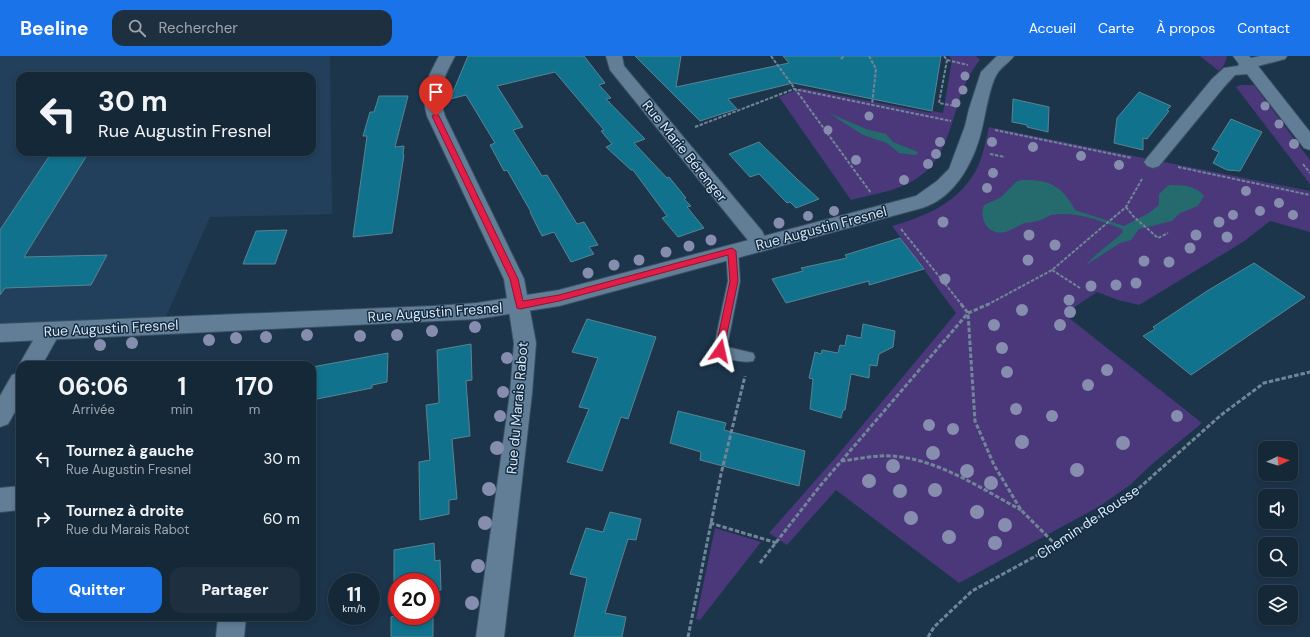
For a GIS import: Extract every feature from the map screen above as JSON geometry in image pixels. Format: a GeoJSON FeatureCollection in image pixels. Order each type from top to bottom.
{"type":"FeatureCollection","features":[{"type":"Feature","properties":{"kind":"street","name":"Rue du Marais Rabot"},"geometry":{"type":"LineString","coordinates":[[447,56],[432,88],[431,101],[436,116],[514,279],[520,305],[525,343],[521,393],[490,637]]}},
{"type":"Feature","properties":{"kind":"street","name":"Rue Marie Bérenger"},"geometry":{"type":"LineString","coordinates":[[614,56],[616,67],[755,236],[759,245]]}},
{"type":"Feature","properties":{"kind":"street"},"geometry":{"type":"LineString","coordinates":[[1244,60],[1278,56]]}},
{"type":"Feature","properties":{"kind":"street","name":"Rue Augustin Fresnel"},"geometry":{"type":"LineString","coordinates":[[0,333],[433,314],[520,305],[559,298],[886,211],[922,201],[944,186],[958,172],[974,126],[977,109],[989,72],[1002,57]]}},
{"type":"Feature","properties":{"kind":"street"},"geometry":{"type":"LineString","coordinates":[[1244,60],[1310,144]]}},
{"type":"Feature","properties":{"kind":"street"},"geometry":{"type":"LineString","coordinates":[[1149,168],[1218,83],[1230,71],[1243,70],[1244,60]]}},
{"type":"Feature","properties":{"kind":"street"},"geometry":{"type":"LineString","coordinates":[[32,361],[50,331]]}},
{"type":"Feature","properties":{"kind":"street"},"geometry":{"type":"LineString","coordinates":[[0,417],[16,389]]}},
{"type":"Feature","properties":{"kind":"street"},"geometry":{"type":"LineString","coordinates":[[0,500],[16,498]]}},
{"type":"Feature","properties":{"kind":"street"},"geometry":{"type":"LineString","coordinates":[[230,637],[232,621]]}},
{"type":"Feature","properties":{"kind":"lane"},"geometry":{"type":"LineString","coordinates":[[732,251],[734,281],[720,351],[748,357]]}},
{"type":"Feature","properties":{"kind":"path"},"geometry":{"type":"LineString","coordinates":[[771,56],[886,211],[968,313],[975,421],[994,465],[1021,510],[1056,546]]}},
{"type":"Feature","properties":{"kind":"path"},"geometry":{"type":"LineString","coordinates":[[841,59],[844,56]]}},
{"type":"Feature","properties":{"kind":"path"},"geometry":{"type":"LineString","coordinates":[[869,56],[876,69],[872,105]]}},
{"type":"Feature","properties":{"kind":"path"},"geometry":{"type":"LineString","coordinates":[[944,56],[947,60],[939,103],[977,109]]}},
{"type":"Feature","properties":{"kind":"path"},"geometry":{"type":"LineString","coordinates":[[671,135],[794,89],[954,121]]}},
{"type":"Feature","properties":{"kind":"path"},"geometry":{"type":"LineString","coordinates":[[760,563],[820,486],[968,313],[996,301],[1052,270],[1108,225],[1126,207],[1149,168]]}},
{"type":"Feature","properties":{"kind":"path"},"geometry":{"type":"LineString","coordinates":[[1126,207],[1133,216],[1158,238],[1168,233]]}},
{"type":"Feature","properties":{"kind":"path"},"geometry":{"type":"LineString","coordinates":[[1052,270],[1080,288]]}},
{"type":"Feature","properties":{"kind":"path"},"geometry":{"type":"LineString","coordinates":[[688,637],[710,523],[740,400],[748,357]]}},
{"type":"Feature","properties":{"kind":"path","name":"Chemin de Rousse"},"geometry":{"type":"LineString","coordinates":[[928,637],[934,627],[972,592],[1056,546],[1129,497],[1221,415],[1264,383],[1310,372]]}},
{"type":"Feature","properties":{"kind":"path"},"geometry":{"type":"LineString","coordinates":[[841,461],[876,456],[903,459],[944,470],[1021,510]]}},
{"type":"Feature","properties":{"kind":"path"},"geometry":{"type":"LineString","coordinates":[[710,523],[777,543]]}},
{"type":"Feature","properties":{"kind":"shaded area"},"geometry":{"type":"Polygon","coordinates":[[[0,56],[330,56],[332,214],[210,217],[160,330],[0,342],[0,56]]]}},
{"type":"Feature","properties":{"kind":"shaded area"},"geometry":{"type":"Polygon","coordinates":[[[949,56],[976,56],[980,60],[970,75],[962,92],[951,127],[937,159],[925,172],[909,183],[895,189],[851,200],[779,97],[801,88],[931,113],[932,111],[943,113],[952,60],[949,56]]]}},
{"type":"Feature","properties":{"kind":"shaded area"},"geometry":{"type":"Polygon","coordinates":[[[1200,56],[1227,57],[1224,65],[1219,71],[1200,56]]]}},
{"type":"Feature","properties":{"kind":"shaded area"},"geometry":{"type":"Polygon","coordinates":[[[1241,85],[1254,85],[1310,160],[1310,184],[1236,87],[1241,85]]]}},
{"type":"Feature","properties":{"kind":"shaded area"},"geometry":{"type":"Polygon","coordinates":[[[829,113],[866,129],[886,134],[893,142],[918,152],[916,155],[899,153],[887,143],[863,135],[829,113]]]}},
{"type":"Feature","properties":{"kind":"shaded area"},"geometry":{"type":"Polygon","coordinates":[[[989,127],[1310,191],[1310,232],[1270,221],[1243,242],[1139,305],[1118,300],[1097,292],[1064,314],[1202,423],[1151,465],[1130,485],[1100,506],[959,583],[836,490],[787,545],[769,533],[836,457],[956,313],[892,226],[936,209],[956,195],[964,187],[978,166],[983,153],[989,127]]]}},
{"type":"Feature","properties":{"kind":"shaded area"},"geometry":{"type":"Polygon","coordinates":[[[1017,181],[1041,181],[1055,186],[1066,195],[1075,210],[1124,226],[1149,213],[1159,205],[1159,194],[1169,185],[1193,188],[1204,196],[1198,206],[1180,213],[1172,221],[1139,229],[1131,240],[1120,243],[1086,265],[1123,232],[1122,229],[1105,222],[1069,214],[1051,215],[1044,219],[1025,223],[1011,230],[1000,233],[988,228],[982,213],[984,205],[1000,198],[1017,181]]]}},
{"type":"Feature","properties":{"kind":"shaded area"},"geometry":{"type":"Polygon","coordinates":[[[715,528],[761,542],[700,620],[696,619],[715,528]]]}},
{"type":"Feature","properties":{"kind":"building"},"geometry":{"type":"Polygon","coordinates":[[[468,56],[584,56],[605,83],[599,85],[611,98],[606,99],[645,139],[634,143],[667,178],[669,177],[686,198],[684,199],[691,206],[687,207],[704,228],[678,237],[662,218],[667,216],[633,170],[631,170],[606,147],[612,144],[601,131],[604,130],[555,72],[497,86],[523,127],[513,130],[542,176],[547,175],[577,224],[584,222],[598,245],[589,247],[594,254],[571,262],[554,232],[542,236],[531,212],[507,170],[504,171],[490,145],[495,143],[466,95],[450,99],[468,56]]]}},
{"type":"Feature","properties":{"kind":"building"},"geometry":{"type":"Polygon","coordinates":[[[635,56],[681,56],[676,87],[789,63],[783,56],[941,56],[932,111],[793,83],[728,99],[737,109],[700,121],[635,56]]]}},
{"type":"Feature","properties":{"kind":"building"},"geometry":{"type":"Polygon","coordinates":[[[1139,92],[1171,106],[1167,110],[1169,111],[1147,139],[1143,138],[1143,150],[1114,143],[1117,118],[1139,92]]]}},
{"type":"Feature","properties":{"kind":"building"},"geometry":{"type":"Polygon","coordinates":[[[379,96],[408,96],[395,147],[404,146],[404,155],[392,233],[353,237],[367,136],[363,136],[370,112],[374,112],[379,96]]]}},
{"type":"Feature","properties":{"kind":"building"},"geometry":{"type":"Polygon","coordinates":[[[1013,99],[1049,107],[1048,132],[1012,122],[1013,99]]]}},
{"type":"Feature","properties":{"kind":"building"},"geometry":{"type":"Polygon","coordinates":[[[1231,119],[1262,132],[1240,171],[1227,170],[1213,163],[1219,152],[1212,149],[1231,119]]]}},
{"type":"Feature","properties":{"kind":"building"},"geometry":{"type":"Polygon","coordinates":[[[759,142],[819,199],[796,208],[790,202],[787,203],[759,174],[750,177],[729,154],[759,142]]]}},
{"type":"Feature","properties":{"kind":"building"},"geometry":{"type":"Polygon","coordinates":[[[49,156],[87,156],[24,257],[107,255],[91,285],[5,288],[0,295],[0,230],[49,156]]]}},
{"type":"Feature","properties":{"kind":"building"},"geometry":{"type":"Polygon","coordinates":[[[287,230],[275,264],[243,264],[256,231],[287,230]]]}},
{"type":"Feature","properties":{"kind":"building"},"geometry":{"type":"Polygon","coordinates":[[[900,238],[924,269],[869,285],[869,281],[786,303],[772,279],[803,271],[801,268],[847,258],[845,255],[900,238]]]}},
{"type":"Feature","properties":{"kind":"building"},"geometry":{"type":"Polygon","coordinates":[[[1254,263],[1305,297],[1191,375],[1143,336],[1155,329],[1153,327],[1207,291],[1254,263]]]}},
{"type":"Feature","properties":{"kind":"building"},"geometry":{"type":"Polygon","coordinates":[[[587,319],[656,337],[628,419],[621,417],[602,471],[567,462],[589,409],[579,407],[598,358],[572,352],[587,319]]]}},
{"type":"Feature","properties":{"kind":"building"},"geometry":{"type":"Polygon","coordinates":[[[863,324],[895,331],[893,347],[879,354],[877,366],[870,365],[869,378],[851,374],[845,410],[843,410],[841,418],[810,409],[813,379],[809,378],[815,352],[821,354],[822,350],[838,353],[840,345],[845,346],[847,335],[861,338],[863,324]]]}},
{"type":"Feature","properties":{"kind":"building"},"geometry":{"type":"Polygon","coordinates":[[[471,344],[472,380],[466,381],[470,436],[452,439],[457,499],[449,500],[449,514],[420,520],[419,462],[430,460],[426,405],[439,403],[437,350],[471,344]]]}},
{"type":"Feature","properties":{"kind":"building"},"geometry":{"type":"Polygon","coordinates":[[[388,353],[387,382],[372,385],[372,388],[316,399],[316,366],[388,353]]]}},
{"type":"Feature","properties":{"kind":"building"},"geometry":{"type":"Polygon","coordinates":[[[678,411],[726,423],[724,430],[805,451],[799,486],[700,460],[701,452],[670,443],[678,411]]]}},
{"type":"Feature","properties":{"kind":"building"},"geometry":{"type":"Polygon","coordinates":[[[610,512],[641,519],[636,540],[628,539],[605,613],[626,617],[622,637],[574,637],[587,578],[570,574],[586,528],[603,532],[610,512]]]}},
{"type":"Feature","properties":{"kind":"building"},"geometry":{"type":"Polygon","coordinates":[[[434,543],[435,561],[440,560],[441,590],[440,573],[394,573],[394,550],[434,543]]]}},
{"type":"Feature","properties":{"kind":"building"},"geometry":{"type":"Polygon","coordinates":[[[391,625],[433,625],[433,637],[391,637],[391,625]]]}},
{"type":"Feature","properties":{"kind":"route"},"geometry":{"type":"LineString","coordinates":[[436,116],[514,279],[520,305],[559,298],[732,251],[734,281],[720,351]]}}]}
